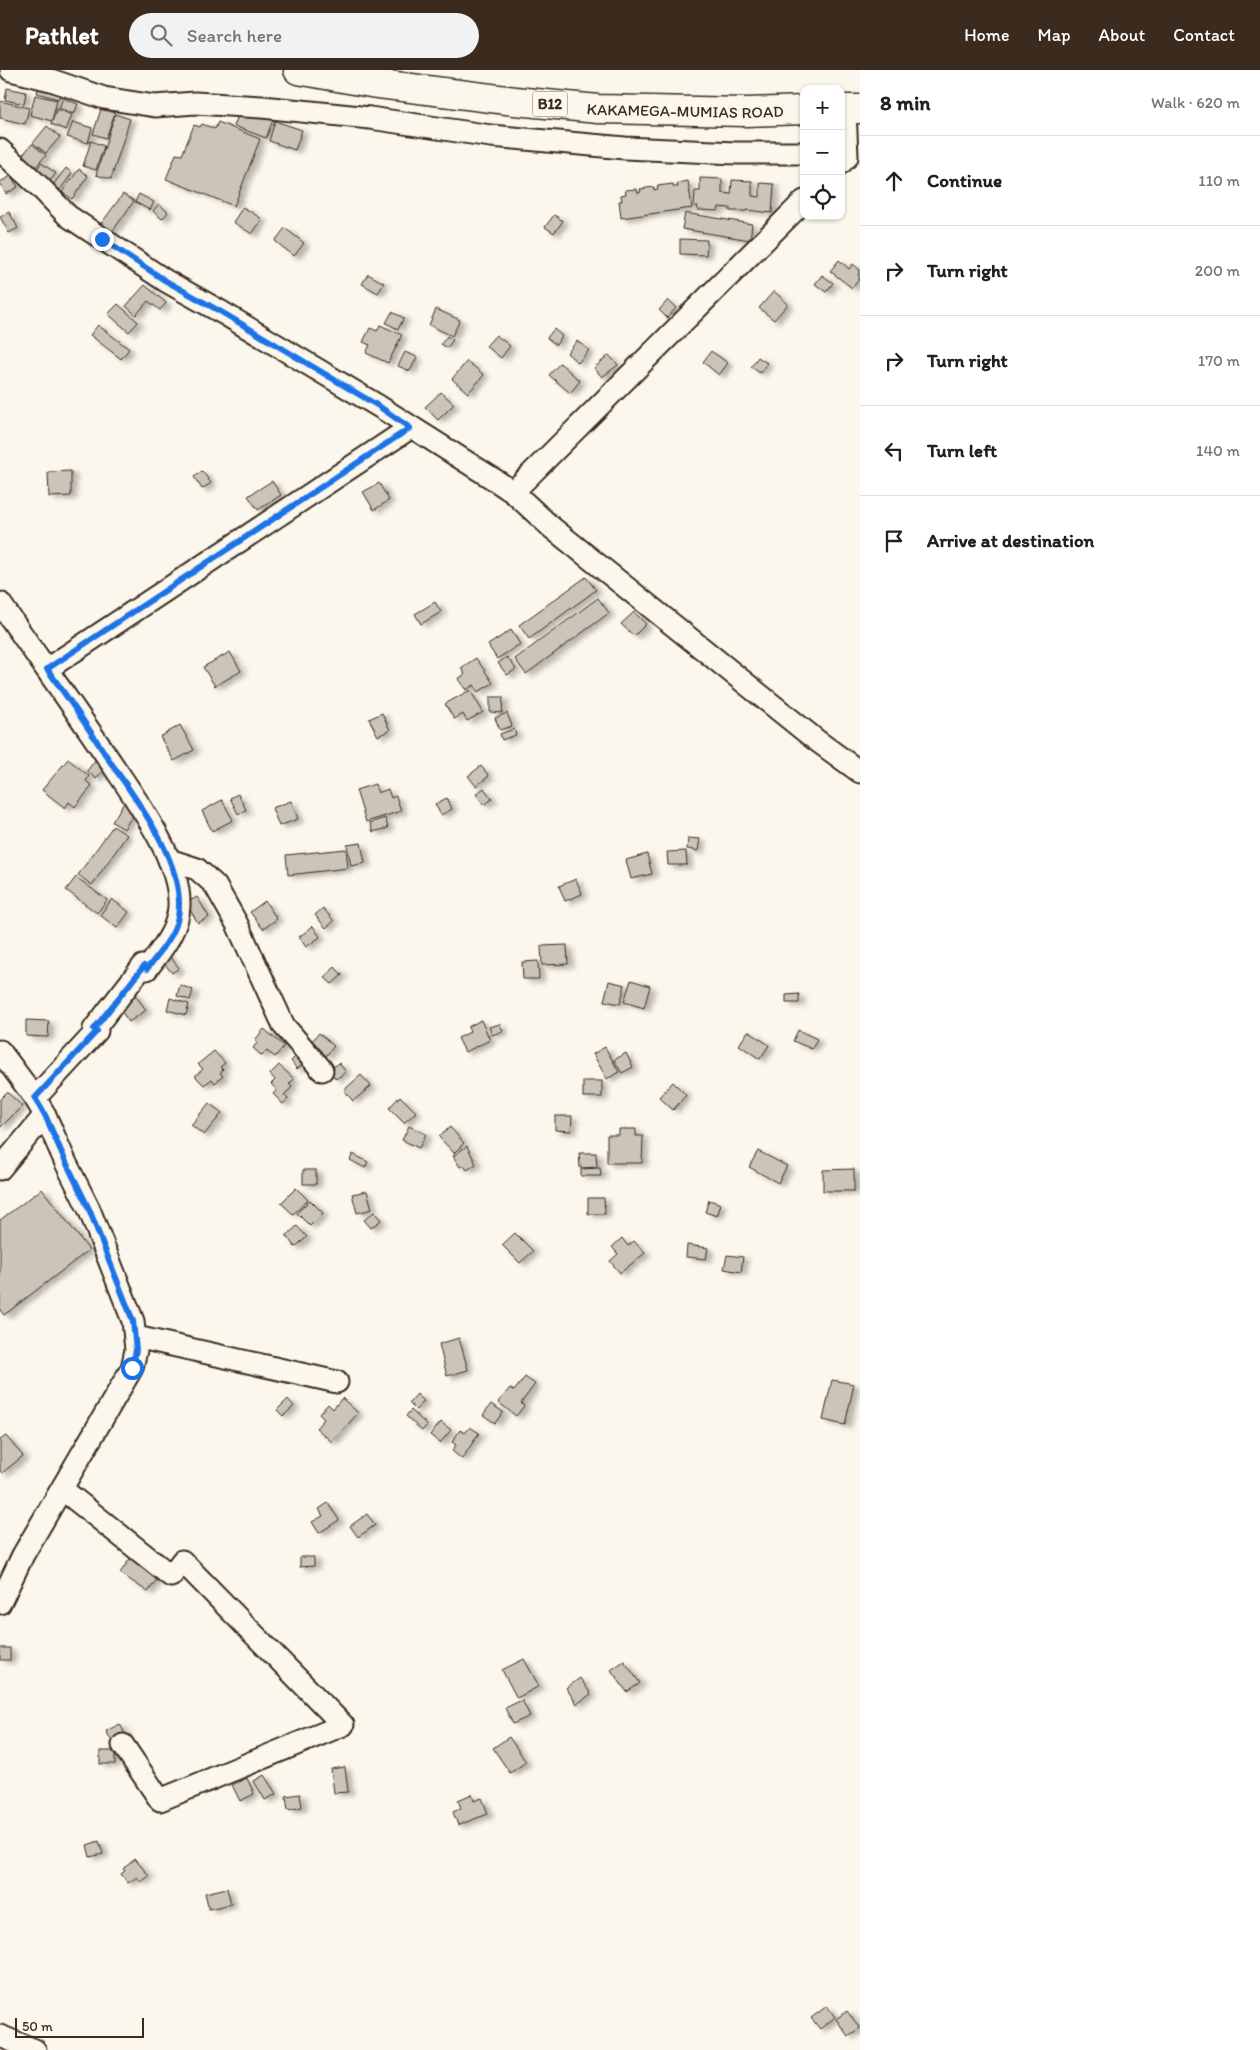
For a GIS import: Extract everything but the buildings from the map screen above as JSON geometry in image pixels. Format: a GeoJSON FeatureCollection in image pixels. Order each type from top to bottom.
{"type":"FeatureCollection","features":[{"type":"Feature","properties":{"kind":"highway","name":"KAKAMEGA-MUMIAS ROAD"},"geometry":{"type":"LineString","coordinates":[[298,70],[372,83],[515,101],[598,109],[746,112],[800,110]]}},
{"type":"Feature","properties":{"kind":"street"},"geometry":{"type":"LineString","coordinates":[[11,70],[53,75],[104,98],[155,106],[194,103],[262,107],[370,118],[491,136],[625,148],[736,153],[800,153]]}},
{"type":"Feature","properties":{"kind":"street"},"geometry":{"type":"LineString","coordinates":[[370,118],[372,83]]}},
{"type":"Feature","properties":{"kind":"street"},"geometry":{"type":"LineString","coordinates":[[847,158],[849,109]]}},
{"type":"Feature","properties":{"kind":"street"},"geometry":{"type":"LineString","coordinates":[[0,150],[40,186],[68,216],[102,239],[166,281],[380,407],[410,428],[513,492],[551,527],[793,722],[860,772]]}},
{"type":"Feature","properties":{"kind":"street"},"geometry":{"type":"LineString","coordinates":[[513,492],[800,205]]}},
{"type":"Feature","properties":{"kind":"street"},"geometry":{"type":"LineString","coordinates":[[47,669],[410,428]]}},
{"type":"Feature","properties":{"kind":"street"},"geometry":{"type":"LineString","coordinates":[[0,603],[148,818],[169,860],[179,893],[176,927],[147,969],[144,966],[94,1029],[97,1031],[40,1107],[0,1169]]}},
{"type":"Feature","properties":{"kind":"street"},"geometry":{"type":"LineString","coordinates":[[169,860],[196,868],[215,885],[237,924],[284,1026],[322,1070]]}},
{"type":"Feature","properties":{"kind":"street"},"geometry":{"type":"LineString","coordinates":[[0,1051],[40,1107],[100,1234],[133,1321],[136,1337],[136,1350],[132,1368],[23,1555],[0,1603]]}},
{"type":"Feature","properties":{"kind":"street"},"geometry":{"type":"LineString","coordinates":[[136,1337],[337,1382]]}},
{"type":"Feature","properties":{"kind":"street"},"geometry":{"type":"LineString","coordinates":[[62,1489],[171,1576],[182,1561],[343,1725],[160,1800],[122,1745]]}},
{"type":"Feature","properties":{"kind":"street"},"geometry":{"type":"LineString","coordinates":[[0,2036],[35,2050]]}},
{"type":"Feature","properties":{"kind":"route"},"geometry":{"type":"LineString","coordinates":[[102,239],[166,281],[380,407],[410,428],[47,669],[68,697],[148,818],[169,860],[179,893],[176,927],[167,941],[147,969],[144,966],[94,1029],[97,1031],[35,1098],[45,1115],[100,1234],[121,1294],[133,1321],[136,1350],[132,1368]]}}]}
